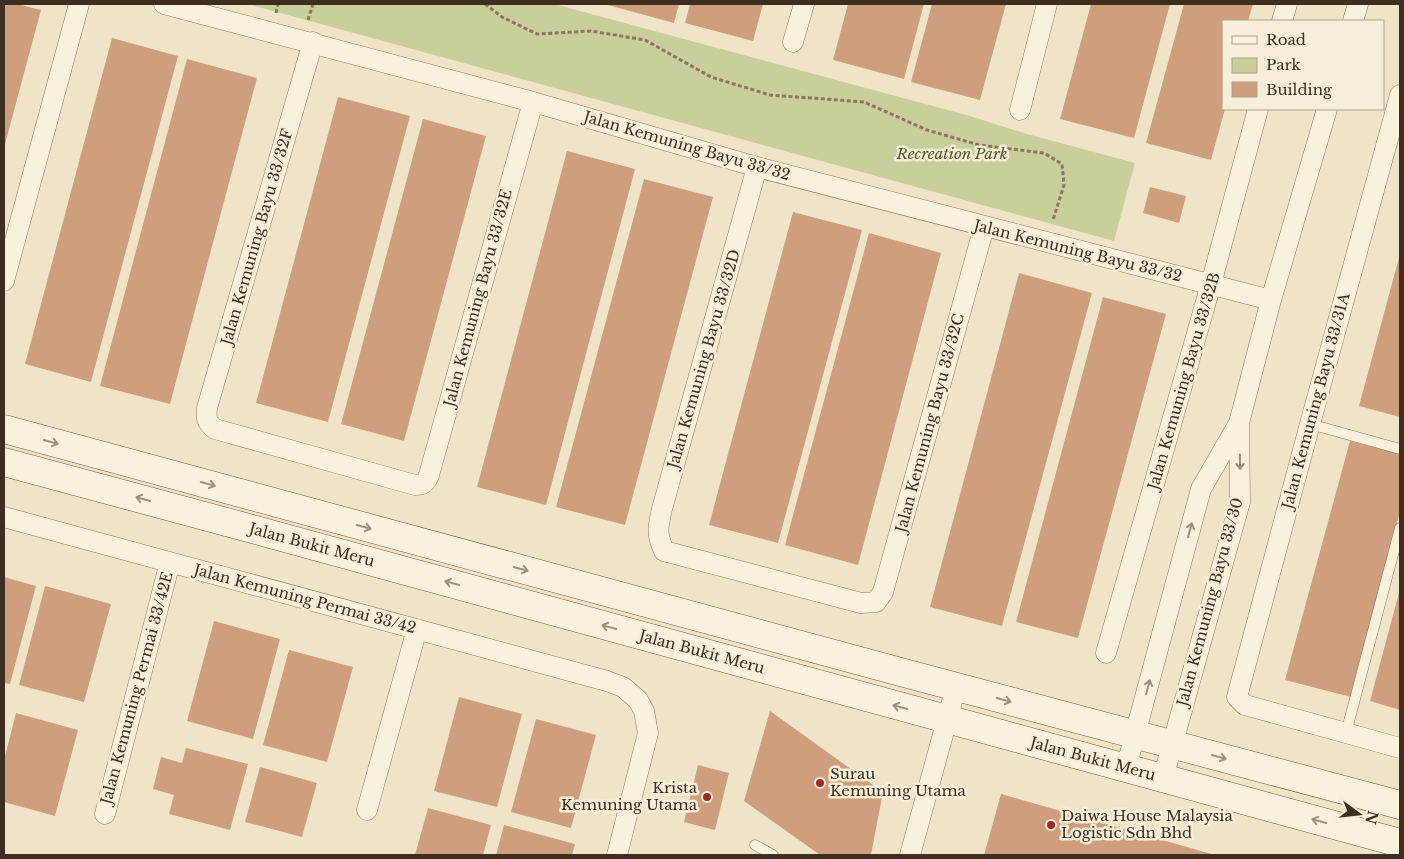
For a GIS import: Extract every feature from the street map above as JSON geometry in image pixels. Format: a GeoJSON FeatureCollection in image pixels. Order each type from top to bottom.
{"type":"FeatureCollection","features":[{"type":"Feature","properties":{"kind":"main road","name":"Jalan Bukit Meru"},"geometry":{"type":"LineString","coordinates":[[4,429],[956,687],[1400,805]]}},
{"type":"Feature","properties":{"kind":"main road","name":"Jalan Bukit Meru"},"geometry":{"type":"LineString","coordinates":[[4,462],[245,526],[1400,843]]}},
{"type":"Feature","properties":{"kind":"street"},"geometry":{"type":"LineString","coordinates":[[4,281],[79,4]]}},
{"type":"Feature","properties":{"kind":"street","name":"Jalan Kemuning Bayu 33/32"},"geometry":{"type":"LineString","coordinates":[[164,4],[313,42],[532,102],[757,167],[1271,300]]}},
{"type":"Feature","properties":{"kind":"street"},"geometry":{"type":"LineString","coordinates":[[793,42],[804,4]]}},
{"type":"Feature","properties":{"kind":"street"},"geometry":{"type":"LineString","coordinates":[[1020,110],[1047,4]]}},
{"type":"Feature","properties":{"kind":"street"},"geometry":{"type":"LineString","coordinates":[[1282,20],[1287,4]]}},
{"type":"Feature","properties":{"kind":"street"},"geometry":{"type":"LineString","coordinates":[[1352,20],[1358,4]]}},
{"type":"Feature","properties":{"kind":"street","name":"Jalan Kemuning Bayu 33/32F"},"geometry":{"type":"LineString","coordinates":[[313,42],[207,408],[206,418],[208,424],[215,429],[415,485]]}},
{"type":"Feature","properties":{"kind":"street","name":"Jalan Kemuning Bayu 33/31A"},"geometry":{"type":"LineString","coordinates":[[1346,733],[1244,705],[1238,697],[1239,685],[1400,95]]}},
{"type":"Feature","properties":{"kind":"street","name":"Jalan Kemuning Bayu 33/32E"},"geometry":{"type":"LineString","coordinates":[[415,485],[422,485],[429,476],[532,102]]}},
{"type":"Feature","properties":{"kind":"street","name":"Jalan Kemuning Bayu 33/32B"},"geometry":{"type":"LineString","coordinates":[[1106,653],[1211,284],[1258,110]]}},
{"type":"Feature","properties":{"kind":"street","name":"Jalan Kemuning Bayu 33/30"},"geometry":{"type":"LineString","coordinates":[[1163,778],[1240,502],[1239,423],[1271,300],[1327,110]]}},
{"type":"Feature","properties":{"kind":"street","name":"Jalan Kemuning Bayu 33/32D"},"geometry":{"type":"LineString","coordinates":[[757,167],[657,529],[659,539],[664,550],[861,603]]}},
{"type":"Feature","properties":{"kind":"street","name":"Jalan Kemuning Bayu 33/32C"},"geometry":{"type":"LineString","coordinates":[[861,603],[876,602],[883,592],[984,227]]}},
{"type":"Feature","properties":{"kind":"street","name":"Jalan Kemuning Bayu 33/30"},"geometry":{"type":"LineString","coordinates":[[1126,768],[1201,488],[1239,423]]}},
{"type":"Feature","properties":{"kind":"street","name":"Jalan Kemuning Permai 33/42"},"geometry":{"type":"LineString","coordinates":[[4,517],[607,681],[623,687],[638,700],[644,711],[648,733],[617,855]]}},
{"type":"Feature","properties":{"kind":"street","name":"Jalan Kemuning Permai 33/42E"},"geometry":{"type":"LineString","coordinates":[[105,814],[170,562]]}},
{"type":"Feature","properties":{"kind":"street"},"geometry":{"type":"LineString","coordinates":[[366,810],[417,629]]}},
{"type":"Feature","properties":{"kind":"street"},"geometry":{"type":"LineString","coordinates":[[910,855],[956,687]]}},
{"type":"Feature","properties":{"kind":"street"},"geometry":{"type":"LineString","coordinates":[[1346,733],[1400,748]]}},
{"type":"Feature","properties":{"kind":"lane"},"geometry":{"type":"LineString","coordinates":[[1310,424],[1400,449]]}},
{"type":"Feature","properties":{"kind":"lane"},"geometry":{"type":"LineString","coordinates":[[1346,733],[1400,528]]}},
{"type":"Feature","properties":{"kind":"lane"},"geometry":{"type":"LineString","coordinates":[[754,845],[773,855]]}},
{"type":"Feature","properties":{"kind":"path"},"geometry":{"type":"LineString","coordinates":[[485,4],[502,17],[537,34],[591,31],[645,40],[711,77],[770,95],[864,102],[927,130],[979,145],[1044,153],[1062,164],[1064,185],[1046,242]]}},
{"type":"Feature","properties":{"kind":"green space","name":"Recreation Park"},"geometry":{"type":"Polygon","coordinates":[[[248,4],[554,4],[970,116],[1027,134],[1135,163],[1114,241],[248,4]]]}},
{"type":"Feature","properties":{"kind":"building"},"geometry":{"type":"Polygon","coordinates":[[[4,4],[17,4],[41,10],[4,148],[4,4]]]}},
{"type":"Feature","properties":{"kind":"building"},"geometry":{"type":"Polygon","coordinates":[[[604,4],[679,4],[674,23],[604,4]]]}},
{"type":"Feature","properties":{"kind":"building"},"geometry":{"type":"Polygon","coordinates":[[[690,4],[763,4],[753,41],[685,23],[690,4]]]}},
{"type":"Feature","properties":{"kind":"building"},"geometry":{"type":"Polygon","coordinates":[[[848,4],[924,4],[904,79],[833,60],[848,4]]]}},
{"type":"Feature","properties":{"kind":"building"},"geometry":{"type":"Polygon","coordinates":[[[932,4],[1006,4],[980,100],[911,82],[932,4]]]}},
{"type":"Feature","properties":{"kind":"building"},"geometry":{"type":"Polygon","coordinates":[[[1091,4],[1170,4],[1134,138],[1060,119],[1091,4]]]}},
{"type":"Feature","properties":{"kind":"building"},"geometry":{"type":"Polygon","coordinates":[[[1184,4],[1253,4],[1248,20],[1222,20],[1222,110],[1225,110],[1211,160],[1146,143],[1184,4]]]}},
{"type":"Feature","properties":{"kind":"building"},"geometry":{"type":"Polygon","coordinates":[[[112,38],[178,56],[91,382],[25,364],[112,38]]]}},
{"type":"Feature","properties":{"kind":"building"},"geometry":{"type":"Polygon","coordinates":[[[187,59],[257,78],[170,404],[100,386],[187,59]]]}},
{"type":"Feature","properties":{"kind":"building"},"geometry":{"type":"Polygon","coordinates":[[[338,97],[410,116],[328,422],[256,403],[338,97]]]}},
{"type":"Feature","properties":{"kind":"building"},"geometry":{"type":"Polygon","coordinates":[[[423,119],[486,136],[404,441],[341,424],[423,119]]]}},
{"type":"Feature","properties":{"kind":"building"},"geometry":{"type":"Polygon","coordinates":[[[567,151],[635,169],[546,505],[477,487],[567,151]]]}},
{"type":"Feature","properties":{"kind":"building"},"geometry":{"type":"Polygon","coordinates":[[[644,179],[713,197],[625,525],[556,507],[644,179]]]}},
{"type":"Feature","properties":{"kind":"building"},"geometry":{"type":"Polygon","coordinates":[[[1150,187],[1186,196],[1179,223],[1143,213],[1150,187]]]}},
{"type":"Feature","properties":{"kind":"building"},"geometry":{"type":"Polygon","coordinates":[[[793,212],[862,230],[778,543],[709,525],[793,212]]]}},
{"type":"Feature","properties":{"kind":"building"},"geometry":{"type":"Polygon","coordinates":[[[869,233],[941,253],[858,565],[785,545],[869,233]]]}},
{"type":"Feature","properties":{"kind":"building"},"geometry":{"type":"Polygon","coordinates":[[[1400,254],[1400,417],[1359,406],[1400,254]]]}},
{"type":"Feature","properties":{"kind":"building"},"geometry":{"type":"Polygon","coordinates":[[[1019,273],[1092,293],[1002,626],[930,607],[1019,273]]]}},
{"type":"Feature","properties":{"kind":"building"},"geometry":{"type":"Polygon","coordinates":[[[1103,297],[1166,314],[1078,638],[1016,622],[1103,297]]]}},
{"type":"Feature","properties":{"kind":"building"},"geometry":{"type":"Polygon","coordinates":[[[1350,441],[1400,454],[1400,512],[1351,697],[1285,680],[1350,441]]]}},
{"type":"Feature","properties":{"kind":"building"},"geometry":{"type":"Polygon","coordinates":[[[4,577],[36,586],[10,684],[4,683],[4,577]]]}},
{"type":"Feature","properties":{"kind":"building"},"geometry":{"type":"Polygon","coordinates":[[[45,586],[111,604],[84,702],[19,685],[45,586]]]}},
{"type":"Feature","properties":{"kind":"building"},"geometry":{"type":"Polygon","coordinates":[[[1400,589],[1400,710],[1370,701],[1400,589]]]}},
{"type":"Feature","properties":{"kind":"building"},"geometry":{"type":"Polygon","coordinates":[[[214,621],[280,639],[253,739],[187,721],[214,621]]]}},
{"type":"Feature","properties":{"kind":"building"},"geometry":{"type":"Polygon","coordinates":[[[289,650],[353,667],[327,762],[263,745],[289,650]]]}},
{"type":"Feature","properties":{"kind":"building"},"geometry":{"type":"Polygon","coordinates":[[[459,697],[522,714],[497,807],[434,791],[459,697]]]}},
{"type":"Feature","properties":{"kind":"building"},"geometry":{"type":"Polygon","coordinates":[[[770,711],[883,792],[871,855],[820,855],[744,801],[770,711]]]}},
{"type":"Feature","properties":{"kind":"building"},"geometry":{"type":"Polygon","coordinates":[[[16,713],[78,730],[55,816],[4,802],[4,760],[16,713]]]}},
{"type":"Feature","properties":{"kind":"building"},"geometry":{"type":"Polygon","coordinates":[[[536,719],[596,735],[571,828],[511,812],[536,719]]]}},
{"type":"Feature","properties":{"kind":"building"},"geometry":{"type":"Polygon","coordinates":[[[186,748],[248,764],[230,830],[169,814],[174,795],[153,789],[161,757],[182,763],[186,748]]]}},
{"type":"Feature","properties":{"kind":"building","name":"Krista Kemuning Utama"},"geometry":{"type":"Polygon","coordinates":[[[698,765],[729,773],[715,830],[684,822],[698,765]]]}},
{"type":"Feature","properties":{"kind":"building"},"geometry":{"type":"Polygon","coordinates":[[[260,767],[317,783],[302,837],[245,822],[260,767]]]}},
{"type":"Feature","properties":{"kind":"building","name":"Daiwa House Malaysia Logistic Sdn Bhd"},"geometry":{"type":"Polygon","coordinates":[[[1001,794],[1215,855],[984,855],[1001,794]]]}},
{"type":"Feature","properties":{"kind":"building"},"geometry":{"type":"Polygon","coordinates":[[[428,808],[491,825],[483,855],[415,855],[428,808]]]}},
{"type":"Feature","properties":{"kind":"building"},"geometry":{"type":"Polygon","coordinates":[[[504,825],[575,844],[572,855],[496,855],[504,825]]]}},
{"type":"Feature","properties":{"kind":"place","name":"Surau Kemuning Utama"},"geometry":{"type":"Point","coordinates":[820,783]}},
{"type":"Feature","properties":{"kind":"place","name":"Krista Kemuning Utama"},"geometry":{"type":"Point","coordinates":[707,797]}},
{"type":"Feature","properties":{"kind":"place","name":"Daiwa House Malaysia Logistic Sdn Bhd"},"geometry":{"type":"Point","coordinates":[1051,825]}}]}
